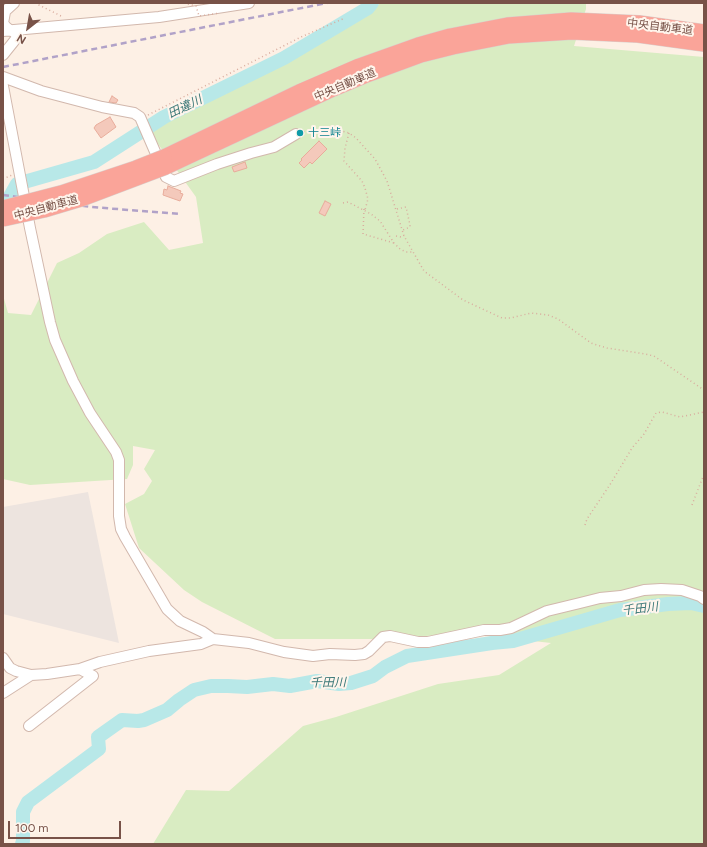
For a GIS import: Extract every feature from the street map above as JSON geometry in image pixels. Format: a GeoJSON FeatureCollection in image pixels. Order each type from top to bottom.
{"type":"FeatureCollection","features":[{"type":"Feature","properties":{"kind":"highway","name":"中央自動車道"},"geometry":{"type":"LineString","coordinates":[[3,208],[48,196],[136,168],[165,162],[299,92],[358,66],[418,45],[450,36],[507,25],[571,20],[639,23],[704,32]]}},
{"type":"Feature","properties":{"kind":"highway","name":"中央自動車道"},"geometry":{"type":"LineString","coordinates":[[3,220],[84,198],[364,76],[414,58],[453,47],[509,36],[572,32],[638,35],[704,44]]}},
{"type":"Feature","properties":{"kind":"highway"},"geometry":{"type":"LineString","coordinates":[[3,201],[39,192],[48,196]]}},
{"type":"Feature","properties":{"kind":"street"},"geometry":{"type":"LineString","coordinates":[[3,55],[15,40],[11,31],[3,23],[4,13],[14,3]]}},
{"type":"Feature","properties":{"kind":"street"},"geometry":{"type":"LineString","coordinates":[[11,31],[159,17],[249,3]]}},
{"type":"Feature","properties":{"kind":"street"},"geometry":{"type":"LineString","coordinates":[[3,77],[41,91],[102,107],[134,113],[142,120],[166,177],[174,181],[217,164],[274,147],[296,134]]}},
{"type":"Feature","properties":{"kind":"street"},"geometry":{"type":"LineString","coordinates":[[3,86],[50,322],[55,340],[73,381],[90,413],[116,452],[119,460],[119,516],[125,537],[167,609],[180,621],[203,632],[213,639]]}},
{"type":"Feature","properties":{"kind":"street"},"geometry":{"type":"LineString","coordinates":[[3,658],[10,668],[31,674],[47,674],[80,669],[100,662],[143,652],[201,644],[213,639],[249,642],[265,648],[313,656],[330,654],[355,655],[364,654],[383,637],[390,636],[418,642],[428,642],[484,630],[500,630],[511,628],[537,614],[547,611],[580,602],[621,596],[644,590],[682,590],[700,596],[704,599]]}},
{"type":"Feature","properties":{"kind":"street"},"geometry":{"type":"LineString","coordinates":[[29,726],[93,676],[80,669]]}},
{"type":"Feature","properties":{"kind":"street"},"geometry":{"type":"LineString","coordinates":[[3,693],[31,674]]}},
{"type":"Feature","properties":{"kind":"path"},"geometry":{"type":"LineString","coordinates":[[35,3],[68,20]]}},
{"type":"Feature","properties":{"kind":"path"},"geometry":{"type":"LineString","coordinates":[[184,3],[196,6],[199,16],[220,13]]}},
{"type":"Feature","properties":{"kind":"path"},"geometry":{"type":"LineString","coordinates":[[142,120],[301,38],[345,18]]}},
{"type":"Feature","properties":{"kind":"path"},"geometry":{"type":"LineString","coordinates":[[296,134],[315,130],[334,129],[349,133],[356,138],[381,169],[392,193],[404,236],[424,271],[430,277],[463,300],[502,318],[531,313],[548,314],[558,319],[591,343],[607,348],[654,356],[704,390]]}},
{"type":"Feature","properties":{"kind":"path"},"geometry":{"type":"LineString","coordinates":[[349,133],[345,148],[344,161],[362,181],[368,199],[364,210],[364,234],[394,243],[406,252],[412,252]]}},
{"type":"Feature","properties":{"kind":"path"},"geometry":{"type":"LineString","coordinates":[[343,203],[348,202],[364,210],[380,221],[394,243]]}},
{"type":"Feature","properties":{"kind":"path"},"geometry":{"type":"LineString","coordinates":[[397,210],[406,207],[410,227],[402,230]]}},
{"type":"Feature","properties":{"kind":"path"},"geometry":{"type":"LineString","coordinates":[[396,236],[404,236]]}},
{"type":"Feature","properties":{"kind":"path"},"geometry":{"type":"LineString","coordinates":[[585,525],[632,448],[644,434],[656,413],[662,412],[680,417],[704,412]]}},
{"type":"Feature","properties":{"kind":"path"},"geometry":{"type":"LineString","coordinates":[[692,505],[704,474]]}},
{"type":"Feature","properties":{"kind":"shaded area"},"geometry":{"type":"Polygon","coordinates":[[[88,492],[119,643],[3,614],[3,507],[88,492]]]}},
{"type":"Feature","properties":{"kind":"green space"},"geometry":{"type":"Polygon","coordinates":[[[380,3],[586,3],[586,9],[574,46],[704,57],[704,844],[153,844],[186,790],[229,791],[303,726],[336,717],[438,684],[499,675],[551,643],[480,635],[420,636],[386,639],[275,639],[202,602],[184,590],[139,548],[125,504],[144,494],[152,481],[144,469],[155,450],[133,446],[133,465],[127,479],[30,485],[3,479],[3,295],[8,313],[31,315],[57,263],[79,253],[107,234],[144,222],[169,250],[203,243],[196,197],[148,130],[186,110],[289,61],[373,11],[380,3]]]}},
{"type":"Feature","properties":{"kind":"building"},"geometry":{"type":"Polygon","coordinates":[[[112,96],[118,100],[116,103],[109,102],[112,96]]]}},
{"type":"Feature","properties":{"kind":"building"},"geometry":{"type":"Polygon","coordinates":[[[110,117],[116,127],[101,138],[94,128],[96,125],[110,117]]]}},
{"type":"Feature","properties":{"kind":"building"},"geometry":{"type":"Polygon","coordinates":[[[319,141],[327,149],[312,164],[310,162],[304,168],[299,163],[302,160],[301,159],[319,141]]]}},
{"type":"Feature","properties":{"kind":"building"},"geometry":{"type":"Polygon","coordinates":[[[245,162],[247,168],[234,172],[232,167],[245,162]]]}},
{"type":"Feature","properties":{"kind":"building"},"geometry":{"type":"Polygon","coordinates":[[[168,186],[181,191],[180,193],[183,194],[180,201],[163,195],[164,189],[167,190],[168,186]]]}},
{"type":"Feature","properties":{"kind":"building"},"geometry":{"type":"Polygon","coordinates":[[[325,201],[331,204],[325,216],[319,213],[325,201]]]}},
{"type":"Feature","properties":{"kind":"waterway","name":"田違川"},"geometry":{"type":"LineString","coordinates":[[3,209],[17,184],[94,162],[164,117],[284,58],[368,8],[372,3]]}},
{"type":"Feature","properties":{"kind":"waterway","name":"千田川"},"geometry":{"type":"LineString","coordinates":[[22,844],[23,812],[28,802],[99,749],[98,737],[122,720],[144,720],[167,710],[194,690],[211,686],[247,687],[273,684],[290,686],[317,681],[339,684],[351,683],[373,676],[385,667],[407,656],[513,641],[620,610],[668,604],[691,603],[704,606]]}},
{"type":"Feature","properties":{"kind":"railway"},"geometry":{"type":"LineString","coordinates":[[3,67],[327,3]]}},
{"type":"Feature","properties":{"kind":"railway"},"geometry":{"type":"LineString","coordinates":[[3,195],[91,207],[181,214]]}},
{"type":"Feature","properties":{"kind":"place","name":"十三峠"},"geometry":{"type":"Point","coordinates":[300,133]}}]}
